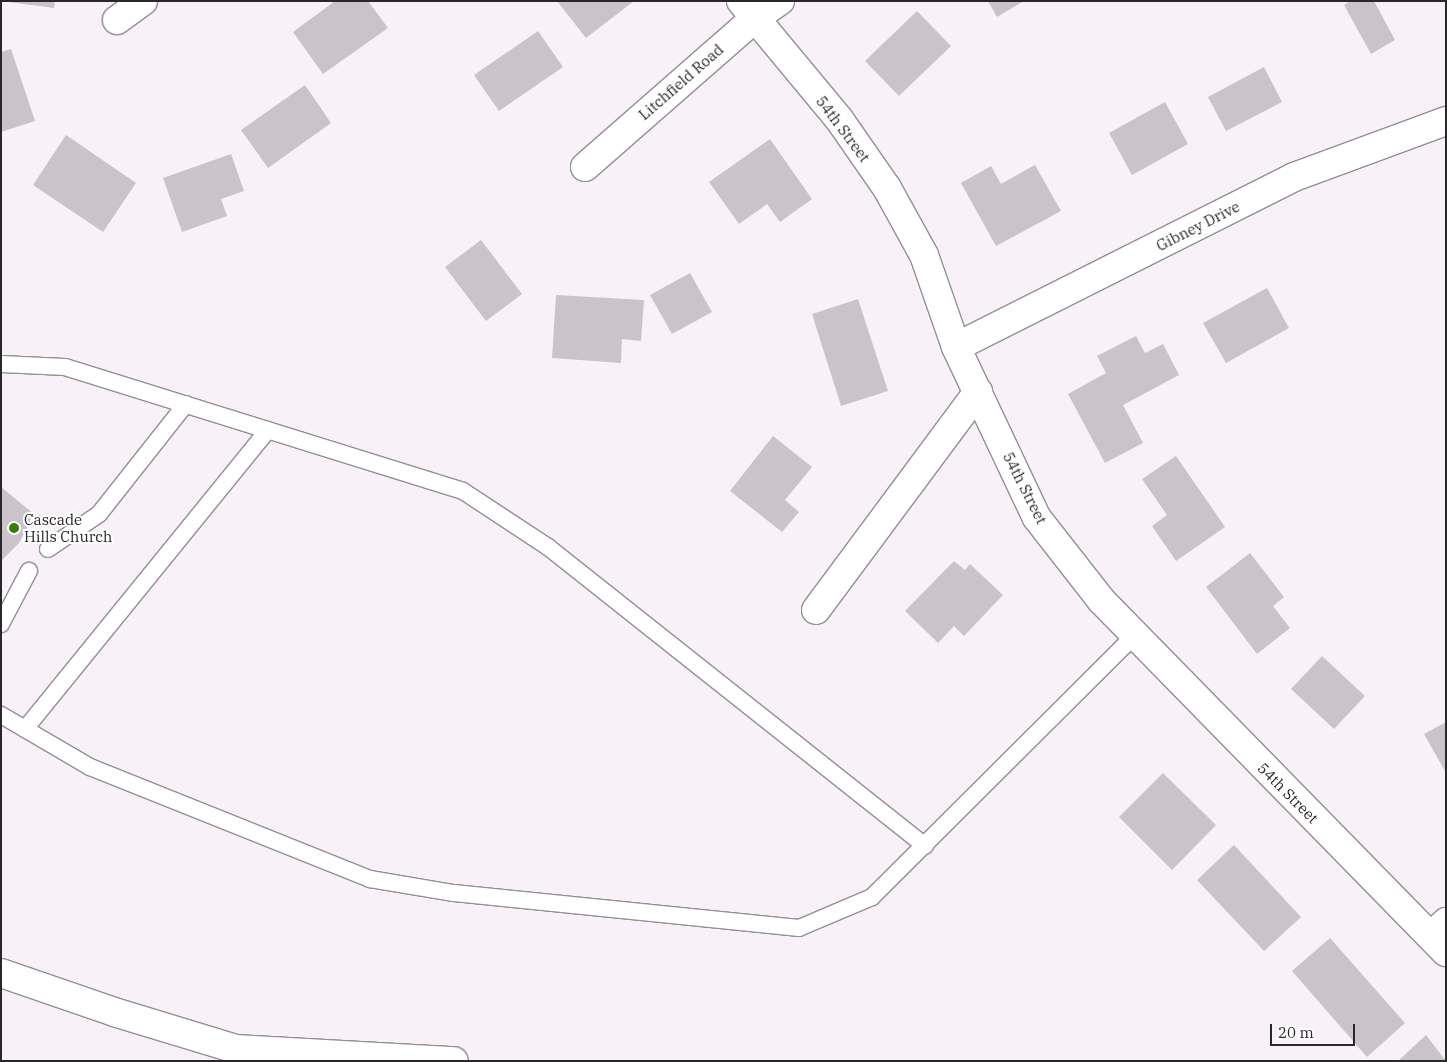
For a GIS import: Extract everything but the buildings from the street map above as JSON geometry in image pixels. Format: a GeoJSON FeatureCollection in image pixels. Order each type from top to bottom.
{"type":"FeatureCollection","features":[{"type":"Feature","properties":{"kind":"main road"},"geometry":{"type":"LineString","coordinates":[[117,20],[143,1]]}},
{"type":"Feature","properties":{"kind":"main road","name":"Litchfield Road"},"geometry":{"type":"LineString","coordinates":[[585,167],[747,10],[780,1]]}},
{"type":"Feature","properties":{"kind":"main road","name":"54th Street"},"geometry":{"type":"LineString","coordinates":[[747,10],[839,119],[887,188],[924,255],[956,348],[1037,518],[1101,600],[1441,937]]}},
{"type":"Feature","properties":{"kind":"main road","name":"Gibney Drive"},"geometry":{"type":"LineString","coordinates":[[956,348],[1294,177],[1446,121]]}},
{"type":"Feature","properties":{"kind":"main road"},"geometry":{"type":"LineString","coordinates":[[816,610],[978,392]]}},
{"type":"Feature","properties":{"kind":"main road"},"geometry":{"type":"LineString","coordinates":[[1,972],[114,1012],[236,1049],[454,1061]]}},
{"type":"Feature","properties":{"kind":"lane"},"geometry":{"type":"LineString","coordinates":[[1,364],[65,366],[463,491],[548,547],[925,846]]}},
{"type":"Feature","properties":{"kind":"lane"},"geometry":{"type":"LineString","coordinates":[[48,549],[99,514],[186,404]]}},
{"type":"Feature","properties":{"kind":"lane"},"geometry":{"type":"LineString","coordinates":[[25,729],[268,430]]}},
{"type":"Feature","properties":{"kind":"lane"},"geometry":{"type":"LineString","coordinates":[[1,624],[29,571]]}},
{"type":"Feature","properties":{"kind":"lane"},"geometry":{"type":"LineString","coordinates":[[1,715],[90,767],[370,879],[454,893],[799,928],[872,897],[1135,635]]}},
{"type":"Feature","properties":{"kind":"place","name":"Cascade Hills Church"},"geometry":{"type":"Point","coordinates":[14,528]}}]}
